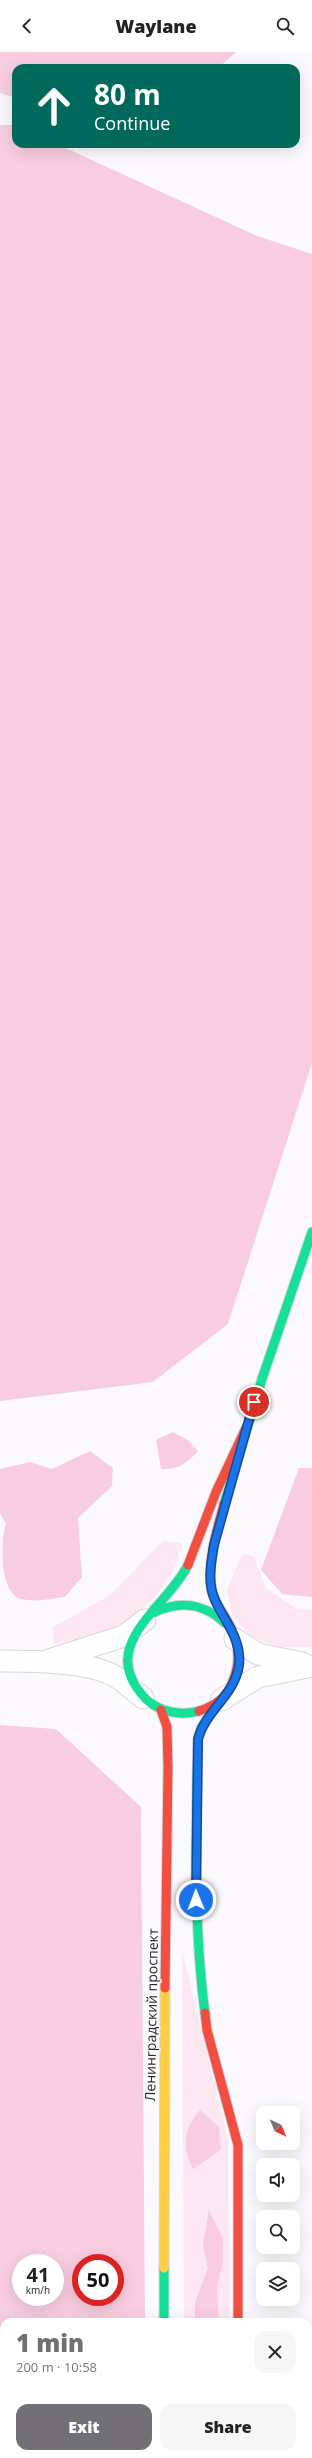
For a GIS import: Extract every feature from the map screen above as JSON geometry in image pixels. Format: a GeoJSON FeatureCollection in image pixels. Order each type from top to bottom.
{"type":"FeatureCollection","features":[{"type":"Feature","properties":{"kind":"main road"},"geometry":{"type":"LineString","coordinates":[[238,2318],[238,2146],[207,2030],[199,1970],[196,1925],[198,1739],[201,1728],[232,1687],[237,1672],[239,1655],[235,1639],[214,1599],[211,1585],[211,1570],[214,1545],[266,1361],[312,1232]]}},
{"type":"Feature","properties":{"kind":"main road"},"geometry":{"type":"LineString","coordinates":[[221,1700],[197,1713],[179,1714],[153,1705],[134,1683],[129,1669],[128,1654],[134,1635],[146,1619],[168,1596],[186,1571],[212,1499],[246,1428]]}},
{"type":"Feature","properties":{"kind":"main road"},"geometry":{"type":"LineString","coordinates":[[146,1619],[168,1606],[184,1604],[200,1606],[220,1618],[235,1639]]}},
{"type":"Feature","properties":{"kind":"main road","name":"Ленинградский проспект"},"geometry":{"type":"LineString","coordinates":[[153,1705],[167,1727],[168,1767],[164,2088],[164,2318]]}},
{"type":"Feature","properties":{"kind":"street"},"geometry":{"type":"LineString","coordinates":[[45,1661],[124,1636],[146,1619]]}},
{"type":"Feature","properties":{"kind":"street"},"geometry":{"type":"LineString","coordinates":[[235,1639],[249,1650],[265,1657],[312,1665]]}},
{"type":"Feature","properties":{"kind":"street"},"geometry":{"type":"LineString","coordinates":[[0,1661],[45,1661],[87,1668],[115,1676],[153,1705]]}},
{"type":"Feature","properties":{"kind":"street"},"geometry":{"type":"LineString","coordinates":[[221,1700],[258,1677],[312,1665]]}},
{"type":"Feature","properties":{"kind":"shaded area"},"geometry":{"type":"Polygon","coordinates":[[[0,52],[236,52],[222,64],[12,64],[12,97],[0,93],[0,52]]]}},
{"type":"Feature","properties":{"kind":"shaded area"},"geometry":{"type":"Polygon","coordinates":[[[0,125],[12,125],[12,148],[66,148],[257,236],[312,254],[312,1063],[228,1324],[153,1382],[0,1401],[0,125]]]}},
{"type":"Feature","properties":{"kind":"shaded area"},"geometry":{"type":"Polygon","coordinates":[[[173,1432],[188,1440],[198,1451],[190,1459],[177,1467],[161,1469],[156,1440],[173,1432]]]}},
{"type":"Feature","properties":{"kind":"shaded area"},"geometry":{"type":"Polygon","coordinates":[[[90,1451],[113,1468],[112,1486],[78,1518],[82,1577],[65,1597],[48,1600],[29,1600],[18,1598],[12,1593],[8,1585],[3,1565],[2,1553],[6,1524],[0,1513],[0,1469],[30,1462],[52,1469],[90,1451]]]}},
{"type":"Feature","properties":{"kind":"shaded area"},"geometry":{"type":"Polygon","coordinates":[[[299,1468],[312,1468],[312,1597],[282,1594],[261,1570],[299,1468]]]}},
{"type":"Feature","properties":{"kind":"shaded area"},"geometry":{"type":"Polygon","coordinates":[[[163,1541],[182,1543],[174,1569],[157,1595],[130,1619],[91,1639],[54,1644],[52,1628],[110,1595],[163,1541]]]}},
{"type":"Feature","properties":{"kind":"shaded area"},"geometry":{"type":"Polygon","coordinates":[[[242,1554],[254,1556],[266,1588],[296,1608],[312,1610],[312,1647],[279,1647],[251,1637],[233,1617],[227,1590],[242,1554]]]}},
{"type":"Feature","properties":{"kind":"shaded area"},"geometry":{"type":"Polygon","coordinates":[[[0,1725],[56,1729],[141,1807],[145,2318],[0,2318],[0,1725]]]}},
{"type":"Feature","properties":{"kind":"shaded area"},"geometry":{"type":"Polygon","coordinates":[[[182,1950],[228,2140],[230,2318],[184,2318],[182,1950]]]}},
{"type":"Feature","properties":{"kind":"shaded area"},"geometry":{"type":"Polygon","coordinates":[[[200,2110],[219,2127],[221,2150],[193,2169],[187,2153],[186,2138],[190,2124],[200,2110]]]}},
{"type":"Feature","properties":{"kind":"shaded area"},"geometry":{"type":"Polygon","coordinates":[[[209,2210],[223,2239],[223,2263],[217,2286],[219,2318],[195,2318],[195,2302],[208,2268],[203,2245],[209,2210]]]}},
{"type":"Feature","properties":{"kind":"traffic: fast"},"geometry":{"type":"LineString","coordinates":[[224,1504],[262,1379],[312,1232]]}},
{"type":"Feature","properties":{"kind":"traffic: fast"},"geometry":{"type":"LineString","coordinates":[[188,1565],[178,1581],[139,1628],[131,1645],[128,1662],[132,1680],[147,1700],[152,1704],[171,1712],[185,1713],[199,1711]]}},
{"type":"Feature","properties":{"kind":"traffic: fast"},"geometry":{"type":"LineString","coordinates":[[153,1613],[172,1606],[191,1606],[209,1611],[225,1623]]}},
{"type":"Feature","properties":{"kind":"traffic: fast"},"geometry":{"type":"LineString","coordinates":[[205,2013],[201,1979],[196,1876],[198,1739],[201,1728],[217,1704]]}},
{"type":"Feature","properties":{"kind":"traffic: fast"},"geometry":{"type":"LineString","coordinates":[[164,2268],[164,2318]]}},
{"type":"Feature","properties":{"kind":"traffic: slow"},"geometry":{"type":"LineString","coordinates":[[164,2268],[165,1988]]}},
{"type":"Feature","properties":{"kind":"traffic: jam"},"geometry":{"type":"LineString","coordinates":[[188,1565],[216,1492],[246,1428]]}},
{"type":"Feature","properties":{"kind":"traffic: jam"},"geometry":{"type":"LineString","coordinates":[[199,1711],[211,1706],[221,1699],[229,1689],[234,1679],[237,1667],[238,1655],[236,1642],[232,1630],[214,1598],[210,1576],[216,1534],[224,1504]]}},
{"type":"Feature","properties":{"kind":"traffic: jam"},"geometry":{"type":"LineString","coordinates":[[161,1710],[167,1727],[168,1767],[165,1988]]}},
{"type":"Feature","properties":{"kind":"traffic: jam"},"geometry":{"type":"LineString","coordinates":[[205,2013],[207,2030],[238,2145],[238,2318]]}},
{"type":"Feature","properties":{"kind":"route"},"geometry":{"type":"LineString","coordinates":[[196,1900],[195,1875],[198,1739],[201,1728],[215,1706],[232,1687],[239,1664],[238,1647],[233,1632],[214,1599],[210,1576],[211,1565],[214,1545],[254,1402]]}}]}
